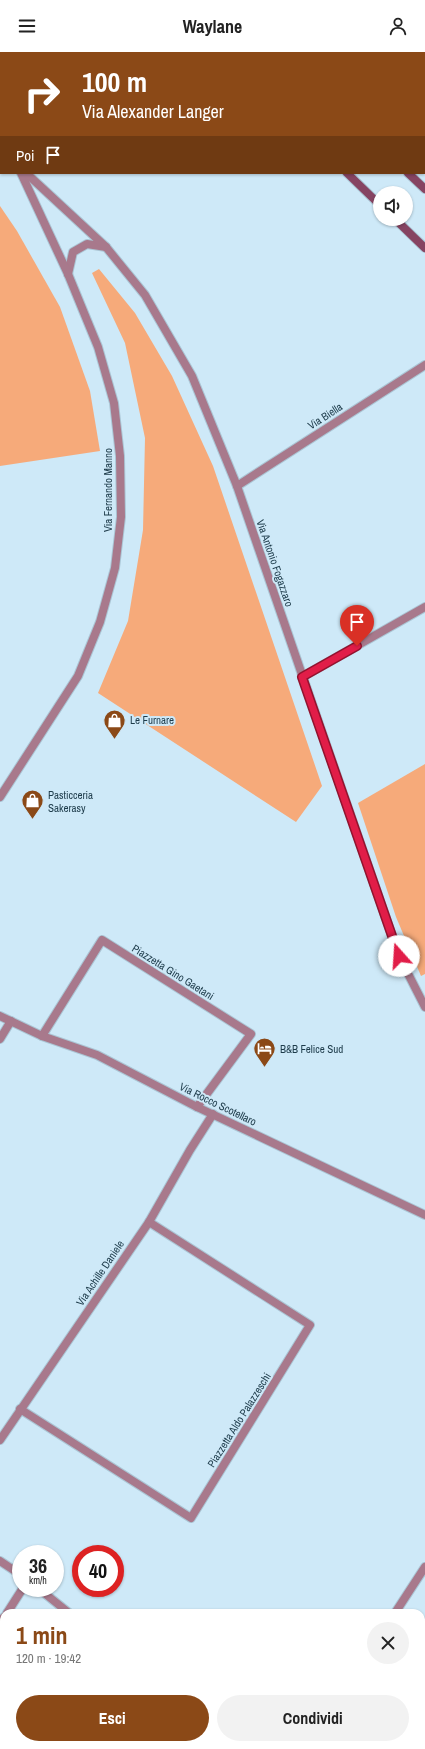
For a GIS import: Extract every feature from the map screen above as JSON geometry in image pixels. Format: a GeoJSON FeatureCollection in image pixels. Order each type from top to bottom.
{"type":"FeatureCollection","features":[{"type":"Feature","properties":{"kind":"main road"},"geometry":{"type":"LineString","coordinates":[[348,174],[373,198]]}},
{"type":"Feature","properties":{"kind":"main road"},"geometry":{"type":"LineString","coordinates":[[409,174],[425,190]]}},
{"type":"Feature","properties":{"kind":"main road"},"geometry":{"type":"LineString","coordinates":[[402,226],[425,248]]}},
{"type":"Feature","properties":{"kind":"street","name":"Via Fernando Manno"},"geometry":{"type":"LineString","coordinates":[[0,796],[78,676],[100,622],[115,568],[121,510],[120,456],[114,403],[98,347],[68,274],[21,174]]}},
{"type":"Feature","properties":{"kind":"street","name":"Via Antonio Fogazzaro"},"geometry":{"type":"LineString","coordinates":[[27,174],[106,247],[145,295],[192,376],[237,486],[399,956],[425,1007]]}},
{"type":"Feature","properties":{"kind":"street"},"geometry":{"type":"LineString","coordinates":[[68,274],[74,252],[87,244],[106,247]]}},
{"type":"Feature","properties":{"kind":"street","name":"Via Biella"},"geometry":{"type":"LineString","coordinates":[[237,486],[425,365]]}},
{"type":"Feature","properties":{"kind":"street"},"geometry":{"type":"LineString","coordinates":[[302,677],[425,607]]}},
{"type":"Feature","properties":{"kind":"street","name":"Piazzetta Gino Gaetani"},"geometry":{"type":"LineString","coordinates":[[42,1036],[102,940],[251,1034],[197,1107]]}},
{"type":"Feature","properties":{"kind":"street","name":"Via Rocco Scotellaro"},"geometry":{"type":"LineString","coordinates":[[0,1016],[42,1036],[97,1056],[197,1107],[425,1215]]}},
{"type":"Feature","properties":{"kind":"street"},"geometry":{"type":"LineString","coordinates":[[0,1039],[11,1022]]}},
{"type":"Feature","properties":{"kind":"street","name":"Via Achille Daniele"},"geometry":{"type":"LineString","coordinates":[[0,1440],[149,1222],[190,1150],[213,1114]]}},
{"type":"Feature","properties":{"kind":"street","name":"Piazzetta Aldo Palazzeschi"},"geometry":{"type":"LineString","coordinates":[[20,1409],[191,1518],[310,1325],[149,1222]]}},
{"type":"Feature","properties":{"kind":"street"},"geometry":{"type":"LineString","coordinates":[[0,1561],[12,1569]]}},
{"type":"Feature","properties":{"kind":"street"},"geometry":{"type":"LineString","coordinates":[[398,1609],[425,1567]]}},
{"type":"Feature","properties":{"kind":"street"},"geometry":{"type":"LineString","coordinates":[[10,1609],[17,1597]]}},
{"type":"Feature","properties":{"kind":"street"},"geometry":{"type":"LineString","coordinates":[[49,1597],[64,1609]]}},
{"type":"Feature","properties":{"kind":"shaded area"},"geometry":{"type":"Polygon","coordinates":[[[0,206],[17,231],[60,307],[90,391],[100,451],[0,466],[0,206]]]}},
{"type":"Feature","properties":{"kind":"shaded area"},"geometry":{"type":"Polygon","coordinates":[[[99,269],[135,313],[172,376],[213,466],[322,786],[296,822],[98,693],[128,621],[143,530],[145,438],[125,343],[92,273],[99,269]]]}},
{"type":"Feature","properties":{"kind":"shaded area"},"geometry":{"type":"Polygon","coordinates":[[[425,764],[425,974],[421,976],[396,917],[358,803],[425,764]]]}},
{"type":"Feature","properties":{"kind":"place","name":"Le Furnare"},"geometry":{"type":"Point","coordinates":[114,740]}},
{"type":"Feature","properties":{"kind":"place","name":"Pasticceria Sakerasy"},"geometry":{"type":"Point","coordinates":[33,820]}},
{"type":"Feature","properties":{"kind":"place","name":"B&B Felice Sud"},"geometry":{"type":"Point","coordinates":[264,1068]}},
{"type":"Feature","properties":{"kind":"route"},"geometry":{"type":"LineString","coordinates":[[357,646],[302,677],[399,956]]}}]}
